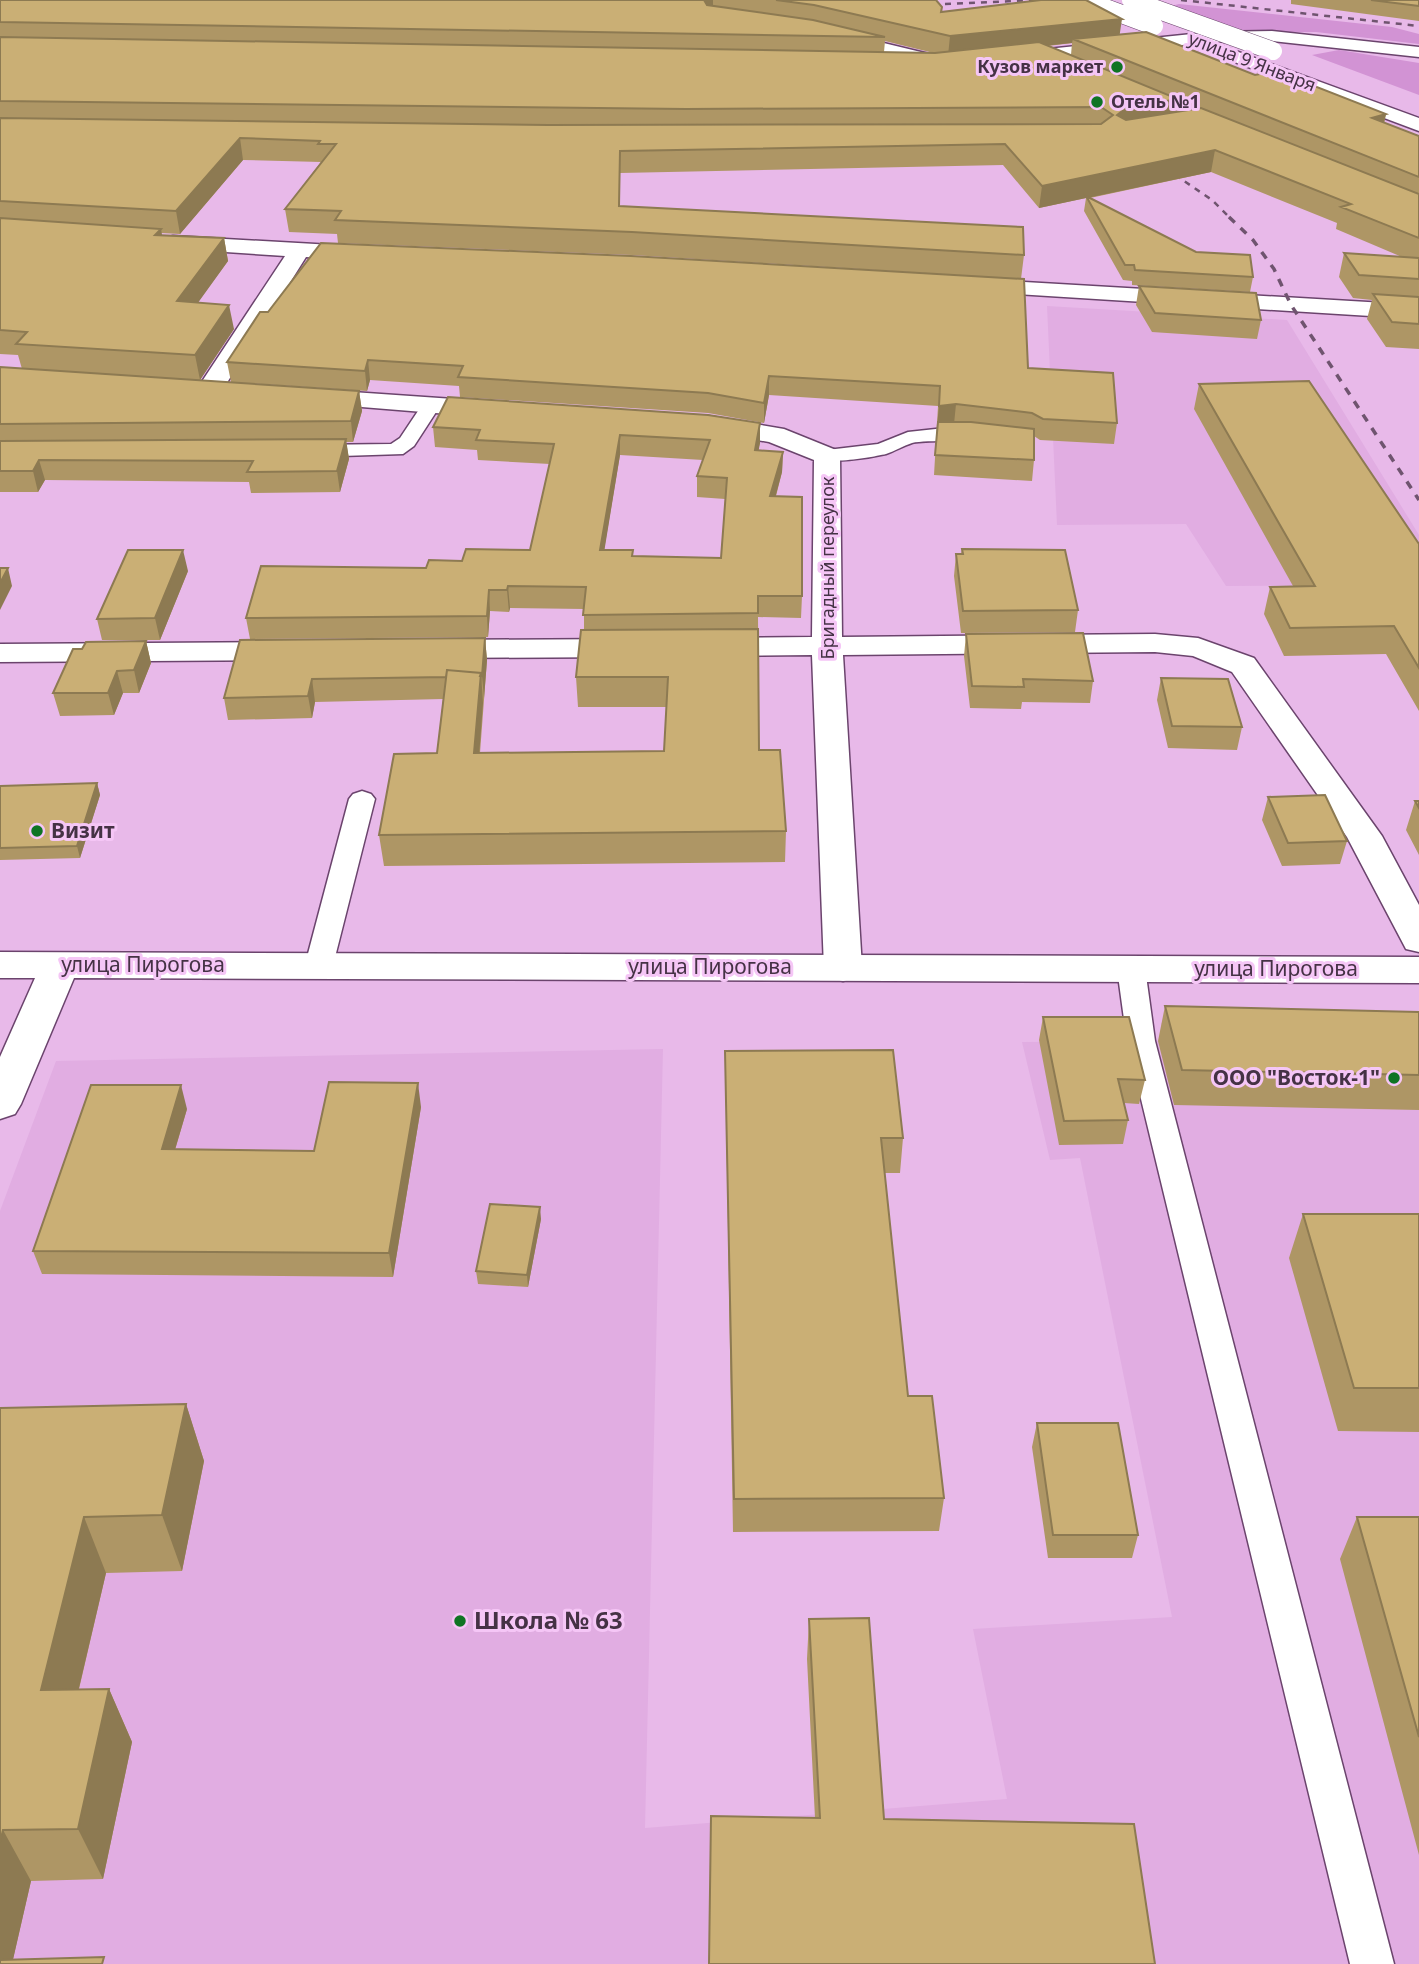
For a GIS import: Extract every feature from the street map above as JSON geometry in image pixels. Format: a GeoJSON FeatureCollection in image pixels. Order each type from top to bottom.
{"type":"FeatureCollection","features":[{"type":"Feature","properties":{"kind":"street","name":"улица 9 Января"},"geometry":{"type":"LineString","coordinates":[[1084,0],[1217,44],[1419,125]]}},
{"type":"Feature","properties":{"kind":"street","name":"улица 9 Января"},"geometry":{"type":"LineString","coordinates":[[1131,0],[1273,51],[1419,108]]}},
{"type":"Feature","properties":{"kind":"street"},"geometry":{"type":"LineString","coordinates":[[813,32],[955,64],[885,66]]}},
{"type":"Feature","properties":{"kind":"street"},"geometry":{"type":"LineString","coordinates":[[988,60],[1217,44],[1272,36],[1419,52]]}},
{"type":"Feature","properties":{"kind":"street"},"geometry":{"type":"LineString","coordinates":[[1042,55],[1074,70]]}},
{"type":"Feature","properties":{"kind":"street"},"geometry":{"type":"LineString","coordinates":[[149,241],[396,255]]}},
{"type":"Feature","properties":{"kind":"street"},"geometry":{"type":"LineString","coordinates":[[211,389],[299,251]]}},
{"type":"Feature","properties":{"kind":"street"},"geometry":{"type":"LineString","coordinates":[[948,284],[1419,312]]}},
{"type":"Feature","properties":{"kind":"street"},"geometry":{"type":"LineString","coordinates":[[279,394],[528,412]]}},
{"type":"Feature","properties":{"kind":"street","name":"Бригадный переулок"},"geometry":{"type":"LineString","coordinates":[[680,422],[775,435],[827,456],[827,647],[843,968]]}},
{"type":"Feature","properties":{"kind":"street"},"geometry":{"type":"LineString","coordinates":[[400,650],[1155,643],[1198,647],[1243,665],[1364,836],[1419,940]]}},
{"type":"Feature","properties":{"kind":"street"},"geometry":{"type":"LineString","coordinates":[[0,682],[7,653],[317,650]]}},
{"type":"Feature","properties":{"kind":"street","name":"улица Пирогова"},"geometry":{"type":"LineString","coordinates":[[0,965],[1419,970]]}},
{"type":"Feature","properties":{"kind":"street"},"geometry":{"type":"LineString","coordinates":[[0,1104],[60,965]]}},
{"type":"Feature","properties":{"kind":"lane"},"geometry":{"type":"LineString","coordinates":[[287,451],[396,450],[407,442],[431,406]]}},
{"type":"Feature","properties":{"kind":"lane"},"geometry":{"type":"LineString","coordinates":[[827,456],[882,449],[908,438],[954,433],[992,438]]}},
{"type":"Feature","properties":{"kind":"lane"},"geometry":{"type":"LineString","coordinates":[[319,965],[362,799]]}},
{"type":"Feature","properties":{"kind":"lane"},"geometry":{"type":"LineString","coordinates":[[1131,968],[1142,1041],[1372,1964]]}},
{"type":"Feature","properties":{"kind":"shaded area"},"geometry":{"type":"Polygon","coordinates":[[[1179,4],[1392,27],[1419,34],[1419,44],[1316,32],[1239,32],[1167,7],[1179,4]]]}},
{"type":"Feature","properties":{"kind":"shaded area"},"geometry":{"type":"Polygon","coordinates":[[[1339,50],[1419,63],[1419,95],[1312,55],[1339,50]]]}},
{"type":"Feature","properties":{"kind":"shaded area"},"geometry":{"type":"Polygon","coordinates":[[[1047,306],[1287,320],[1419,535],[1419,585],[1226,586],[1186,524],[1057,525],[1047,306]]]}},
{"type":"Feature","properties":{"kind":"shaded area"},"geometry":{"type":"Polygon","coordinates":[[[1161,1023],[1419,1023],[1419,1964],[0,1964],[0,1211],[56,1061],[663,1049],[645,1828],[1007,1799],[973,1629],[1172,1617],[1080,1158],[1050,1160],[1022,1042],[1165,1041],[1161,1023]]]}},
{"type":"Feature","properties":{"kind":"building"},"geometry":{"type":"Polygon","coordinates":[[[0,0],[704,0],[707,5],[813,20],[885,37],[0,22],[0,0]]]}},
{"type":"Feature","properties":{"kind":"building"},"geometry":{"type":"Polygon","coordinates":[[[776,0],[936,0],[942,7],[941,12],[1041,0],[1086,0],[1122,19],[950,36],[814,5],[776,0]]]}},
{"type":"Feature","properties":{"kind":"building"},"geometry":{"type":"Polygon","coordinates":[[[1371,0],[1419,0],[1419,6],[1371,0]]]}},
{"type":"Feature","properties":{"kind":"building"},"geometry":{"type":"Polygon","coordinates":[[[1146,32],[1255,75],[1276,71],[1386,114],[1372,118],[1419,136],[1419,177],[1073,39],[1146,32]]]}},
{"type":"Feature","properties":{"kind":"building"},"geometry":{"type":"Polygon","coordinates":[[[0,37],[935,53],[1039,42],[1178,99],[1126,108],[1117,115],[1126,120],[1201,108],[1419,194],[1419,238],[1341,207],[1351,204],[1215,150],[1042,186],[1005,144],[620,151],[619,206],[1023,227],[1024,255],[632,232],[335,220],[341,211],[285,209],[336,144],[318,144],[320,141],[240,138],[176,211],[0,201],[0,118],[548,125],[1101,124],[1113,115],[1101,107],[686,109],[0,101],[0,37]]]}},
{"type":"Feature","properties":{"kind":"building"},"geometry":{"type":"Polygon","coordinates":[[[1086,196],[1196,252],[1250,255],[1253,277],[1135,270],[1134,265],[1125,265],[1086,196]]]}},
{"type":"Feature","properties":{"kind":"building"},"geometry":{"type":"Polygon","coordinates":[[[0,218],[161,229],[155,235],[224,238],[177,301],[229,305],[195,355],[16,344],[27,332],[0,330],[0,218]]]}},
{"type":"Feature","properties":{"kind":"building"},"geometry":{"type":"Polygon","coordinates":[[[321,243],[631,256],[1024,279],[1028,368],[1113,373],[1117,423],[1043,419],[1032,413],[956,404],[939,406],[940,386],[769,376],[764,403],[708,393],[458,377],[463,366],[368,360],[365,371],[227,362],[260,312],[268,312],[321,243]]]}},
{"type":"Feature","properties":{"kind":"building"},"geometry":{"type":"Polygon","coordinates":[[[1344,253],[1419,258],[1419,279],[1359,275],[1344,253]]]}},
{"type":"Feature","properties":{"kind":"building"},"geometry":{"type":"Polygon","coordinates":[[[1139,286],[1256,293],[1261,320],[1155,313],[1139,286]]]}},
{"type":"Feature","properties":{"kind":"building"},"geometry":{"type":"Polygon","coordinates":[[[1373,294],[1419,297],[1419,324],[1392,322],[1373,294]]]}},
{"type":"Feature","properties":{"kind":"building"},"geometry":{"type":"Polygon","coordinates":[[[0,367],[359,391],[351,421],[0,424],[0,367]]]}},
{"type":"Feature","properties":{"kind":"building"},"geometry":{"type":"Polygon","coordinates":[[[1309,381],[1419,544],[1419,668],[1394,626],[1290,628],[1270,587],[1315,586],[1199,384],[1309,381]]]}},
{"type":"Feature","properties":{"kind":"building"},"geometry":{"type":"Polygon","coordinates":[[[448,397],[708,415],[760,423],[755,450],[783,452],[770,496],[802,497],[802,596],[758,596],[758,613],[583,615],[586,587],[508,586],[507,590],[489,590],[487,616],[246,618],[261,566],[426,568],[429,560],[462,561],[466,549],[530,550],[554,444],[476,440],[480,430],[433,427],[448,397]],[[620,435],[600,550],[633,550],[632,556],[721,558],[727,478],[697,476],[710,440],[620,435]]]}},
{"type":"Feature","properties":{"kind":"building"},"geometry":{"type":"Polygon","coordinates":[[[938,422],[971,422],[1034,429],[1034,460],[935,455],[938,422]]]}},
{"type":"Feature","properties":{"kind":"building"},"geometry":{"type":"Polygon","coordinates":[[[346,439],[337,471],[247,472],[253,461],[39,460],[33,471],[0,471],[0,441],[346,439]]]}},
{"type":"Feature","properties":{"kind":"building"},"geometry":{"type":"Polygon","coordinates":[[[962,549],[1065,550],[1078,610],[963,611],[956,554],[963,554],[962,549]]]}},
{"type":"Feature","properties":{"kind":"building"},"geometry":{"type":"Polygon","coordinates":[[[128,550],[183,550],[155,618],[97,619],[128,550]]]}},
{"type":"Feature","properties":{"kind":"building"},"geometry":{"type":"Polygon","coordinates":[[[0,568],[8,568],[0,583],[0,568]]]}},
{"type":"Feature","properties":{"kind":"building"},"geometry":{"type":"Polygon","coordinates":[[[758,629],[759,750],[780,750],[786,831],[379,835],[394,754],[437,753],[447,670],[481,673],[474,753],[664,751],[668,677],[576,677],[581,630],[758,629]]]}},
{"type":"Feature","properties":{"kind":"building"},"geometry":{"type":"Polygon","coordinates":[[[1083,633],[1093,681],[1023,679],[1024,687],[972,686],[966,634],[1083,633]]]}},
{"type":"Feature","properties":{"kind":"building"},"geometry":{"type":"Polygon","coordinates":[[[485,638],[482,676],[481,673],[447,670],[446,677],[312,679],[308,696],[224,698],[240,640],[485,638]]]}},
{"type":"Feature","properties":{"kind":"building"},"geometry":{"type":"Polygon","coordinates":[[[146,641],[134,670],[117,671],[108,693],[53,693],[73,649],[82,649],[86,642],[146,641]]]}},
{"type":"Feature","properties":{"kind":"building"},"geometry":{"type":"Polygon","coordinates":[[[1161,678],[1228,679],[1242,727],[1172,726],[1161,678]]]}},
{"type":"Feature","properties":{"kind":"building"},"geometry":{"type":"Polygon","coordinates":[[[97,783],[77,846],[0,848],[0,786],[97,783]]]}},
{"type":"Feature","properties":{"kind":"building"},"geometry":{"type":"Polygon","coordinates":[[[1325,795],[1347,841],[1288,843],[1268,797],[1325,795]]]}},
{"type":"Feature","properties":{"kind":"building"},"geometry":{"type":"Polygon","coordinates":[[[1165,1006],[1419,1012],[1419,1075],[1182,1070],[1165,1006]]]}},
{"type":"Feature","properties":{"kind":"building"},"geometry":{"type":"Polygon","coordinates":[[[1043,1017],[1129,1017],[1145,1080],[1118,1079],[1128,1120],[1064,1121],[1043,1017]]]}},
{"type":"Feature","properties":{"kind":"building"},"geometry":{"type":"Polygon","coordinates":[[[893,1050],[903,1138],[881,1138],[908,1396],[932,1396],[944,1498],[734,1499],[725,1051],[893,1050]]]}},
{"type":"Feature","properties":{"kind":"building"},"geometry":{"type":"Polygon","coordinates":[[[329,1082],[418,1083],[389,1253],[33,1251],[91,1085],[181,1085],[162,1149],[314,1151],[329,1082]]]}},
{"type":"Feature","properties":{"kind":"building"},"geometry":{"type":"Polygon","coordinates":[[[490,1204],[540,1207],[527,1275],[476,1271],[490,1204]]]}},
{"type":"Feature","properties":{"kind":"building"},"geometry":{"type":"Polygon","coordinates":[[[1303,1214],[1419,1214],[1419,1388],[1354,1388],[1303,1214]]]}},
{"type":"Feature","properties":{"kind":"building"},"geometry":{"type":"Polygon","coordinates":[[[186,1404],[162,1515],[84,1517],[41,1690],[109,1689],[78,1829],[3,1830],[0,1842],[0,1408],[186,1404]]]}},
{"type":"Feature","properties":{"kind":"building"},"geometry":{"type":"Polygon","coordinates":[[[1037,1423],[1118,1423],[1138,1535],[1053,1535],[1037,1423]]]}},
{"type":"Feature","properties":{"kind":"building"},"geometry":{"type":"Polygon","coordinates":[[[1357,1517],[1419,1517],[1419,1737],[1357,1517]]]}},
{"type":"Feature","properties":{"kind":"building"},"geometry":{"type":"Polygon","coordinates":[[[869,1618],[884,1819],[1134,1824],[1155,1964],[709,1964],[711,1816],[820,1818],[809,1619],[869,1618]]]}},
{"type":"Feature","properties":{"kind":"building"},"geometry":{"type":"Polygon","coordinates":[[[104,1957],[102,1964],[0,1964],[0,1960],[104,1957]]]}},
{"type":"Feature","properties":{"kind":"railway"},"geometry":{"type":"LineString","coordinates":[[921,5],[1037,0]]}},
{"type":"Feature","properties":{"kind":"railway"},"geometry":{"type":"LineString","coordinates":[[1181,0],[1419,26]]}},
{"type":"Feature","properties":{"kind":"railway"},"geometry":{"type":"LineString","coordinates":[[1165,168],[1212,200],[1229,217]]}},
{"type":"Feature","properties":{"kind":"railway"},"geometry":{"type":"LineString","coordinates":[[1229,217],[1253,240],[1274,269],[1291,305],[1419,500]]}},
{"type":"Feature","properties":{"kind":"place","name":"Кузов маркет"},"geometry":{"type":"Point","coordinates":[1117,67]}},
{"type":"Feature","properties":{"kind":"place","name":"Отель №1"},"geometry":{"type":"Point","coordinates":[1097,102]}},
{"type":"Feature","properties":{"kind":"place","name":"Визит"},"geometry":{"type":"Point","coordinates":[37,831]}},
{"type":"Feature","properties":{"kind":"place","name":"ООО \"Восток-1\""},"geometry":{"type":"Point","coordinates":[1394,1078]}},
{"type":"Feature","properties":{"kind":"place","name":"Школа № 63"},"geometry":{"type":"Point","coordinates":[460,1621]}}]}
